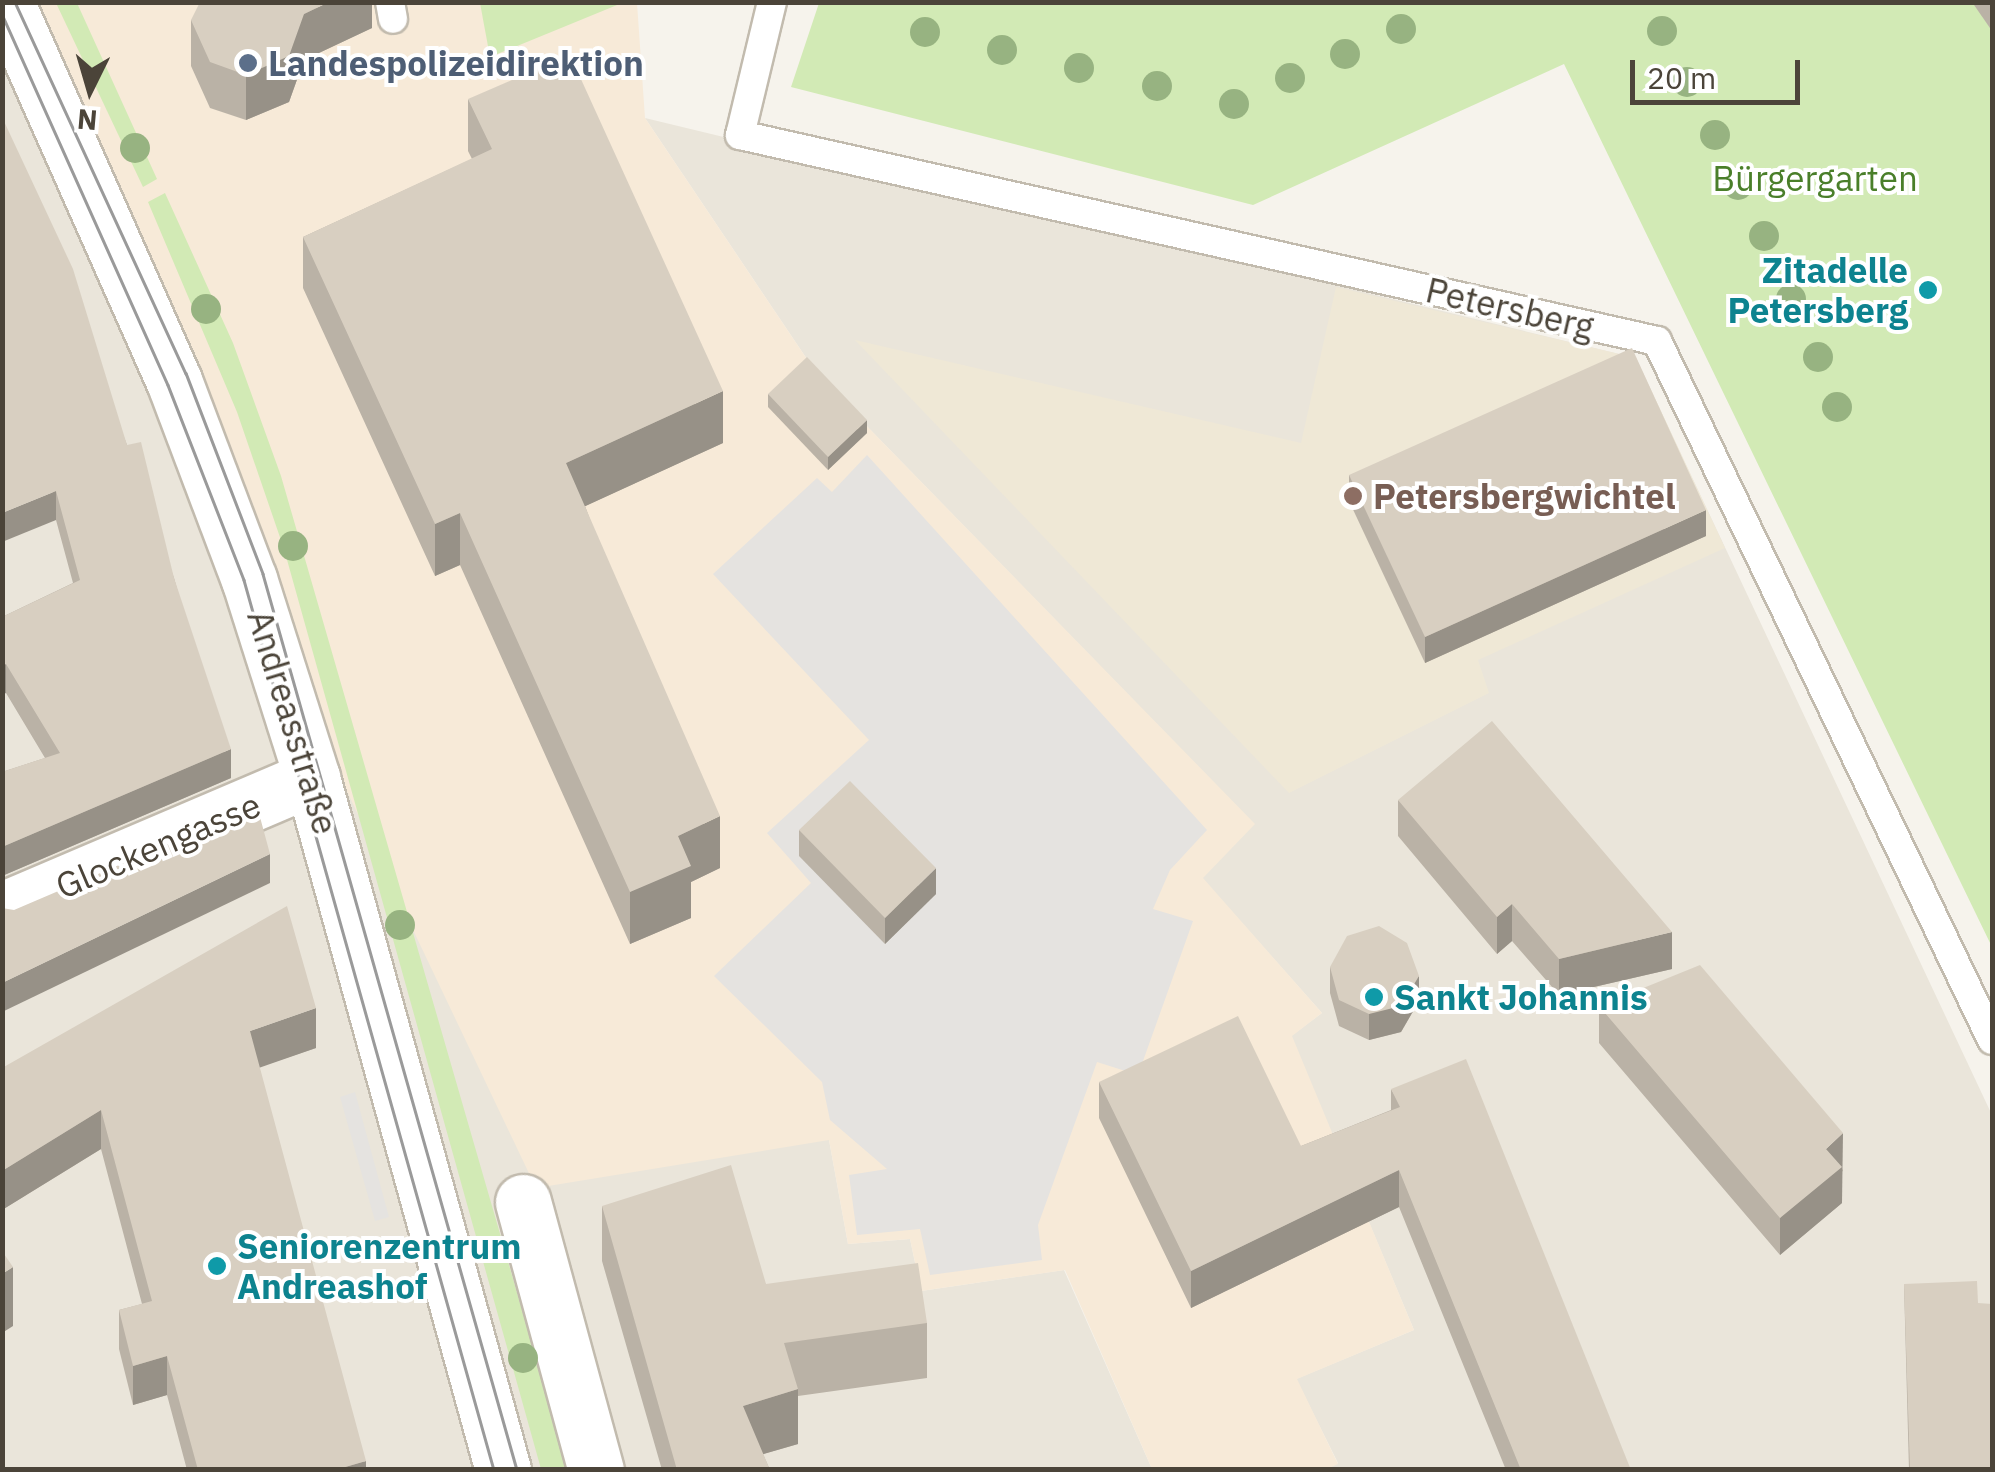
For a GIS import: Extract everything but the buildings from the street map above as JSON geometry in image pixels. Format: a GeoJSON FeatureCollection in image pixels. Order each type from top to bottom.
{"type":"FeatureCollection","features":[{"type":"Feature","properties":{"kind":"street","name":"Andreasstraße"},"geometry":{"type":"LineString","coordinates":[[6,2],[174,381],[250,578],[312,778],[504,1470]]}},
{"type":"Feature","properties":{"kind":"street","name":"Glockengasse"},"geometry":{"type":"LineString","coordinates":[[2,910],[312,778]]}},
{"type":"Feature","properties":{"kind":"street"},"geometry":{"type":"LineString","coordinates":[[523,1202],[596,1470]]}},
{"type":"Feature","properties":{"kind":"lane","name":"Petersberg"},"geometry":{"type":"LineString","coordinates":[[772,2],[740,135],[1657,341],[1992,1040]]}},
{"type":"Feature","properties":{"kind":"shaded area"},"geometry":{"type":"Polygon","coordinates":[[[2,3],[637,3],[645,118],[819,377],[1255,824],[1203,878],[1322,1013],[1292,1036],[1414,1330],[1297,1379],[1338,1464],[1325,1470],[1152,1469],[1065,1270],[921,1291],[910,1239],[848,1244],[829,1140],[536,1188],[253,594],[2,3]]]}},
{"type":"Feature","properties":{"kind":"shaded area"},"geometry":{"type":"Polygon","coordinates":[[[2,22],[829,1140],[848,1244],[910,1239],[921,1291],[1064,1270],[1152,1469],[3,1469],[2,22]]]}},
{"type":"Feature","properties":{"kind":"shaded area"},"geometry":{"type":"Polygon","coordinates":[[[645,118],[1636,358],[1992,1115],[1992,1469],[1325,1469],[1338,1463],[1296,1379],[1414,1330],[1291,1036],[1322,1013],[1202,878],[1254,824],[819,377],[645,118]]]}},
{"type":"Feature","properties":{"kind":"shaded area","name":"Petersbergwichtel"},"geometry":{"type":"Polygon","coordinates":[[[1336,287],[1636,358],[1725,548],[1478,660],[1489,693],[1289,793],[855,340],[1301,443],[1336,287]]]}},
{"type":"Feature","properties":{"kind":"shaded area"},"geometry":{"type":"Polygon","coordinates":[[[867,455],[1207,830],[1170,870],[1153,909],[1193,921],[1138,1075],[1097,1062],[1038,1225],[1042,1260],[930,1275],[920,1229],[857,1235],[849,1175],[887,1169],[830,1120],[822,1082],[714,976],[811,883],[767,833],[869,740],[713,574],[817,478],[832,492],[867,455]]]}},
{"type":"Feature","properties":{"kind":"shaded area"},"geometry":{"type":"Polygon","coordinates":[[[355,1092],[389,1217],[375,1221],[340,1097],[355,1092]]]}},
{"type":"Feature","properties":{"kind":"green space"},"geometry":{"type":"Polygon","coordinates":[[[480,2],[622,3],[490,57],[480,2]]]}},
{"type":"Feature","properties":{"kind":"green space"},"geometry":{"type":"Polygon","coordinates":[[[56,3],[77,3],[157,179],[143,187],[56,3]]]}},
{"type":"Feature","properties":{"kind":"green space","name":"Bürgergarten"},"geometry":{"type":"Polygon","coordinates":[[[819,3],[1974,3],[1992,30],[1992,947],[1564,64],[1253,205],[791,87],[819,3]]]}},
{"type":"Feature","properties":{"kind":"green space"},"geometry":{"type":"Polygon","coordinates":[[[165,193],[233,343],[281,476],[568,1469],[541,1469],[284,549],[237,412],[148,202],[165,193]]]}},
{"type":"Feature","properties":{"kind":"tram line"},"geometry":{"type":"LineString","coordinates":[[15,2],[186,373],[263,574],[517,1470]]}},
{"type":"Feature","properties":{"kind":"tram line"},"geometry":{"type":"LineString","coordinates":[[2,14],[168,385],[244,580],[494,1470]]}},
{"type":"Feature","properties":{"kind":"place","name":"Landespolizeidirektion"},"geometry":{"type":"Point","coordinates":[248,63]}},
{"type":"Feature","properties":{"kind":"place","name":"Zitadelle Petersberg"},"geometry":{"type":"Point","coordinates":[1928,290]}},
{"type":"Feature","properties":{"kind":"place","name":"Petersbergwichtel"},"geometry":{"type":"Point","coordinates":[1353,496]}},
{"type":"Feature","properties":{"kind":"place","name":"Sankt Johannis"},"geometry":{"type":"Point","coordinates":[1374,997]}},
{"type":"Feature","properties":{"kind":"place","name":"Seniorenzentrum Andreashof"},"geometry":{"type":"Point","coordinates":[217,1266]}}]}
